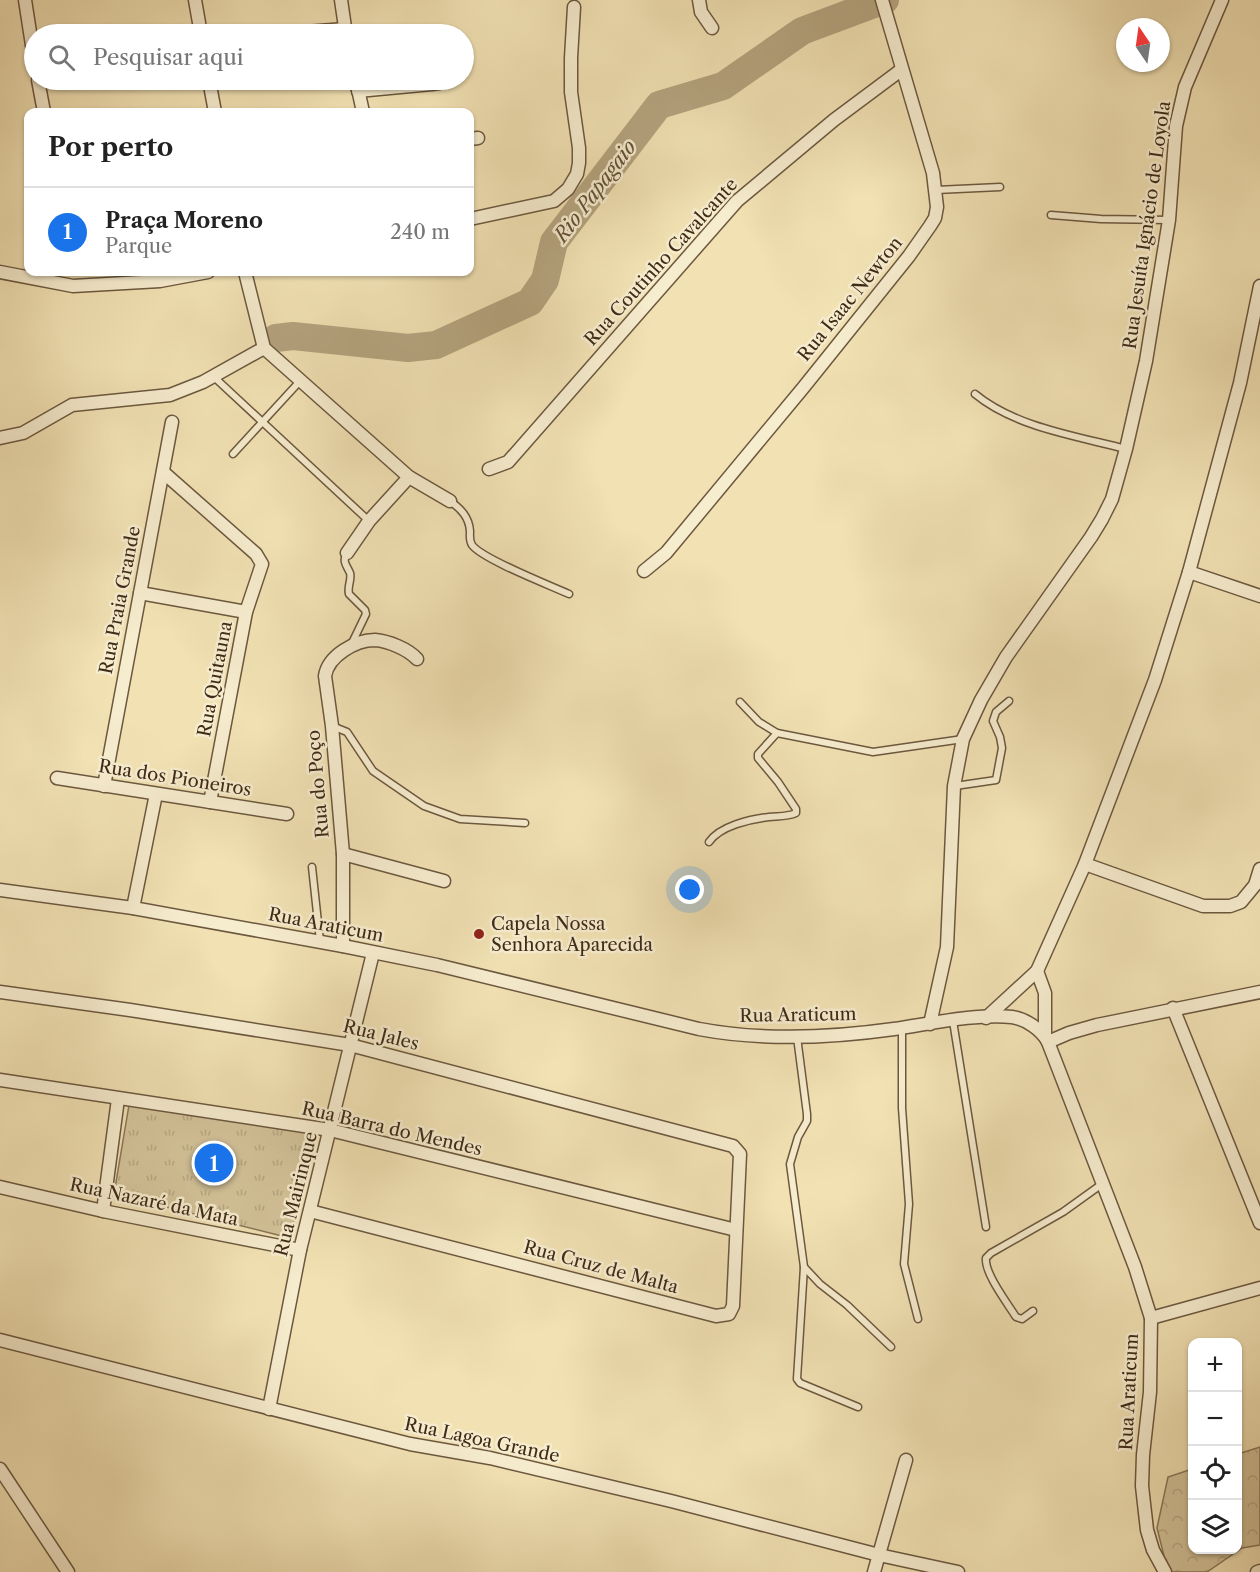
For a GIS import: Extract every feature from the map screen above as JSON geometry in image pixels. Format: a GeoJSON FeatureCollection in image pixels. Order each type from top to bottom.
{"type":"FeatureCollection","features":[{"type":"Feature","properties":{"kind":"street"},"geometry":{"type":"LineString","coordinates":[[25,0],[29,24]]}},
{"type":"Feature","properties":{"kind":"street"},"geometry":{"type":"LineString","coordinates":[[195,0],[199,24]]}},
{"type":"Feature","properties":{"kind":"street"},"geometry":{"type":"LineString","coordinates":[[341,0],[345,24]]}},
{"type":"Feature","properties":{"kind":"street"},"geometry":{"type":"LineString","coordinates":[[699,0],[701,12],[712,28]]}},
{"type":"Feature","properties":{"kind":"street","name":"Rua Isaac Newton"},"geometry":{"type":"LineString","coordinates":[[644,571],[666,553],[909,256],[935,218],[936,190],[916,112],[901,70],[882,0]]}},
{"type":"Feature","properties":{"kind":"street","name":"Rua Jesuíta Ignácio de Loyola"},"geometry":{"type":"LineString","coordinates":[[930,1024],[947,947],[954,786],[963,739],[981,700],[1006,657],[1102,519],[1112,499],[1146,361],[1169,220],[1176,126],[1185,87],[1221,0]]}},
{"type":"Feature","properties":{"kind":"street"},"geometry":{"type":"LineString","coordinates":[[474,218],[554,201],[568,189],[577,174],[579,148],[571,92],[574,7]]}},
{"type":"Feature","properties":{"kind":"street","name":"Rua Coutinho Cavalcante"},"geometry":{"type":"LineString","coordinates":[[489,469],[508,462],[737,201],[834,120],[901,70]]}},
{"type":"Feature","properties":{"kind":"street"},"geometry":{"type":"LineString","coordinates":[[40,90],[43,108]]}},
{"type":"Feature","properties":{"kind":"street"},"geometry":{"type":"LineString","coordinates":[[211,90],[214,108]]}},
{"type":"Feature","properties":{"kind":"street"},"geometry":{"type":"LineString","coordinates":[[358,90],[362,108]]}},
{"type":"Feature","properties":{"kind":"street"},"geometry":{"type":"LineString","coordinates":[[0,272],[73,286],[160,281],[187,276]]}},
{"type":"Feature","properties":{"kind":"street"},"geometry":{"type":"LineString","coordinates":[[71,276],[73,286]]}},
{"type":"Feature","properties":{"kind":"street"},"geometry":{"type":"LineString","coordinates":[[246,276],[264,348],[302,379],[409,477],[450,501]]}},
{"type":"Feature","properties":{"kind":"street"},"geometry":{"type":"LineString","coordinates":[[986,1018],[1037,971],[1085,864],[1155,680],[1189,572],[1240,382],[1260,286]]}},
{"type":"Feature","properties":{"kind":"street"},"geometry":{"type":"LineString","coordinates":[[0,438],[23,433],[72,405],[170,395],[191,388],[264,348]]}},
{"type":"Feature","properties":{"kind":"street","name":"Rua Praia Grande"},"geometry":{"type":"LineString","coordinates":[[104,786],[172,422]]}},
{"type":"Feature","properties":{"kind":"street","name":"Rua Quitauna"},"geometry":{"type":"LineString","coordinates":[[163,472],[256,554],[262,564],[246,612],[210,802]]}},
{"type":"Feature","properties":{"kind":"street"},"geometry":{"type":"LineString","coordinates":[[347,553],[369,521],[409,477]]}},
{"type":"Feature","properties":{"kind":"street"},"geometry":{"type":"LineString","coordinates":[[1189,572],[1260,596]]}},
{"type":"Feature","properties":{"kind":"street"},"geometry":{"type":"LineString","coordinates":[[140,593],[246,612]]}},
{"type":"Feature","properties":{"kind":"street","name":"Rua do Poço"},"geometry":{"type":"LineString","coordinates":[[343,946],[343,854],[326,670],[335,658],[349,648],[367,641],[378,640],[407,650],[417,659]]}},
{"type":"Feature","properties":{"kind":"street","name":"Rua dos Pioneiros"},"geometry":{"type":"LineString","coordinates":[[57,778],[287,814]]}},
{"type":"Feature","properties":{"kind":"street"},"geometry":{"type":"LineString","coordinates":[[133,908],[156,794]]}},
{"type":"Feature","properties":{"kind":"street"},"geometry":{"type":"LineString","coordinates":[[343,854],[444,881]]}},
{"type":"Feature","properties":{"kind":"street"},"geometry":{"type":"LineString","coordinates":[[1085,864],[1203,906],[1230,906],[1240,902],[1255,885],[1260,869]]}},
{"type":"Feature","properties":{"kind":"street","name":"Rua Araticum"},"geometry":{"type":"LineString","coordinates":[[0,890],[133,908],[343,946],[437,965],[699,1029],[740,1035],[797,1037],[855,1034],[954,1021],[1012,1017],[1030,1024],[1047,1039],[1135,1267],[1151,1318],[1150,1392],[1142,1486],[1147,1530],[1153,1550],[1165,1572]]}},
{"type":"Feature","properties":{"kind":"street","name":"Rua Mairinque"},"geometry":{"type":"LineString","coordinates":[[269,1409],[300,1250],[373,953]]}},
{"type":"Feature","properties":{"kind":"street"},"geometry":{"type":"LineString","coordinates":[[1037,971],[1045,993],[1047,1039],[1173,1008],[1260,992]]}},
{"type":"Feature","properties":{"kind":"street","name":"Rua Jales"},"geometry":{"type":"LineString","coordinates":[[0,992],[350,1045],[733,1146],[738,1149],[740,1157]]}},
{"type":"Feature","properties":{"kind":"street"},"geometry":{"type":"LineString","coordinates":[[1173,1008],[1260,1223]]}},
{"type":"Feature","properties":{"kind":"street","name":"Rua Barra do Mendes"},"geometry":{"type":"LineString","coordinates":[[0,1080],[330,1130],[736,1230]]}},
{"type":"Feature","properties":{"kind":"street"},"geometry":{"type":"LineString","coordinates":[[104,1211],[118,1099]]}},
{"type":"Feature","properties":{"kind":"street","name":"Rua Cruz de Malta"},"geometry":{"type":"LineString","coordinates":[[310,1210],[722,1316],[729,1314],[733,1306],[740,1157]]}},
{"type":"Feature","properties":{"kind":"street","name":"Rua Nazaré da Mata"},"geometry":{"type":"LineString","coordinates":[[0,1187],[104,1211],[300,1250]]}},
{"type":"Feature","properties":{"kind":"street"},"geometry":{"type":"LineString","coordinates":[[1151,1318],[1260,1288]]}},
{"type":"Feature","properties":{"kind":"street","name":"Rua Lagoa Grande"},"geometry":{"type":"LineString","coordinates":[[0,1340],[410,1444],[490,1458],[671,1500],[879,1555],[958,1572]]}},
{"type":"Feature","properties":{"kind":"street"},"geometry":{"type":"LineString","coordinates":[[874,1572],[906,1460]]}},
{"type":"Feature","properties":{"kind":"street"},"geometry":{"type":"LineString","coordinates":[[0,1469],[68,1572]]}},
{"type":"Feature","properties":{"kind":"lane"},"geometry":{"type":"LineString","coordinates":[[936,190],[1000,187]]}},
{"type":"Feature","properties":{"kind":"lane"},"geometry":{"type":"LineString","coordinates":[[1051,215],[1101,219],[1169,220]]}},
{"type":"Feature","properties":{"kind":"lane"},"geometry":{"type":"LineString","coordinates":[[214,376],[369,521]]}},
{"type":"Feature","properties":{"kind":"lane"},"geometry":{"type":"LineString","coordinates":[[233,454],[302,379]]}},
{"type":"Feature","properties":{"kind":"lane"},"geometry":{"type":"LineString","coordinates":[[975,393],[983,401],[1000,411],[1041,426],[1126,449]]}},
{"type":"Feature","properties":{"kind":"lane"},"geometry":{"type":"LineString","coordinates":[[450,501],[467,516],[470,540],[475,547],[487,556],[569,594]]}},
{"type":"Feature","properties":{"kind":"lane"},"geometry":{"type":"LineString","coordinates":[[347,553],[344,558],[345,567],[350,574],[349,594],[365,610],[366,614],[349,648]]}},
{"type":"Feature","properties":{"kind":"lane"},"geometry":{"type":"LineString","coordinates":[[954,786],[996,780],[1002,748],[993,721],[996,712],[1009,700]]}},
{"type":"Feature","properties":{"kind":"lane"},"geometry":{"type":"LineString","coordinates":[[740,702],[759,722],[777,733],[873,752],[963,739]]}},
{"type":"Feature","properties":{"kind":"lane"},"geometry":{"type":"LineString","coordinates":[[332,726],[348,732],[376,773],[424,806],[460,819],[525,823]]}},
{"type":"Feature","properties":{"kind":"lane"},"geometry":{"type":"LineString","coordinates":[[709,842],[718,833],[752,819],[790,816],[796,813],[796,809],[758,758],[758,754],[777,733]]}},
{"type":"Feature","properties":{"kind":"lane"},"geometry":{"type":"LineString","coordinates":[[312,867],[320,942]]}},
{"type":"Feature","properties":{"kind":"lane"},"geometry":{"type":"LineString","coordinates":[[954,1021],[986,1227]]}},
{"type":"Feature","properties":{"kind":"lane"},"geometry":{"type":"LineString","coordinates":[[902,1028],[903,1108],[909,1204],[904,1264],[918,1318]]}},
{"type":"Feature","properties":{"kind":"lane"},"geometry":{"type":"LineString","coordinates":[[797,1037],[807,1114],[807,1121],[798,1137],[790,1164],[804,1267],[797,1379],[800,1383],[858,1407]]}},
{"type":"Feature","properties":{"kind":"lane"},"geometry":{"type":"LineString","coordinates":[[1033,1311],[1022,1319],[1016,1317],[986,1266],[986,1258],[1063,1212],[1103,1183]]}},
{"type":"Feature","properties":{"kind":"lane"},"geometry":{"type":"LineString","coordinates":[[804,1267],[891,1347]]}},
{"type":"Feature","properties":{"kind":"green space"},"geometry":{"type":"Polygon","coordinates":[[[129,1105],[317,1132],[290,1238],[114,1194],[129,1105]]]}},
{"type":"Feature","properties":{"kind":"green space"},"geometry":{"type":"Polygon","coordinates":[[[1260,1447],[1260,1545],[1242,1548],[1242,1500],[1242,1453],[1260,1447]]]}},
{"type":"Feature","properties":{"kind":"green space"},"geometry":{"type":"Polygon","coordinates":[[[1188,1470],[1188,1554],[1233,1554],[1207,1572],[1168,1572],[1157,1528],[1168,1477],[1188,1470]]]}},
{"type":"Feature","properties":{"kind":"waterway","name":"Rio Papagaio"},"geometry":{"type":"LineString","coordinates":[[276,338],[293,336],[408,348],[436,345],[530,302],[545,280],[554,242],[659,105],[723,86],[802,31],[885,0]]}},
{"type":"Feature","properties":{"kind":"place","name":"Capela Nossa Senhora Aparecida"},"geometry":{"type":"Point","coordinates":[479,934]}},
{"type":"Feature","properties":{"kind":"place","name":"Praça Moreno"},"geometry":{"type":"Point","coordinates":[214,1163]}}]}
